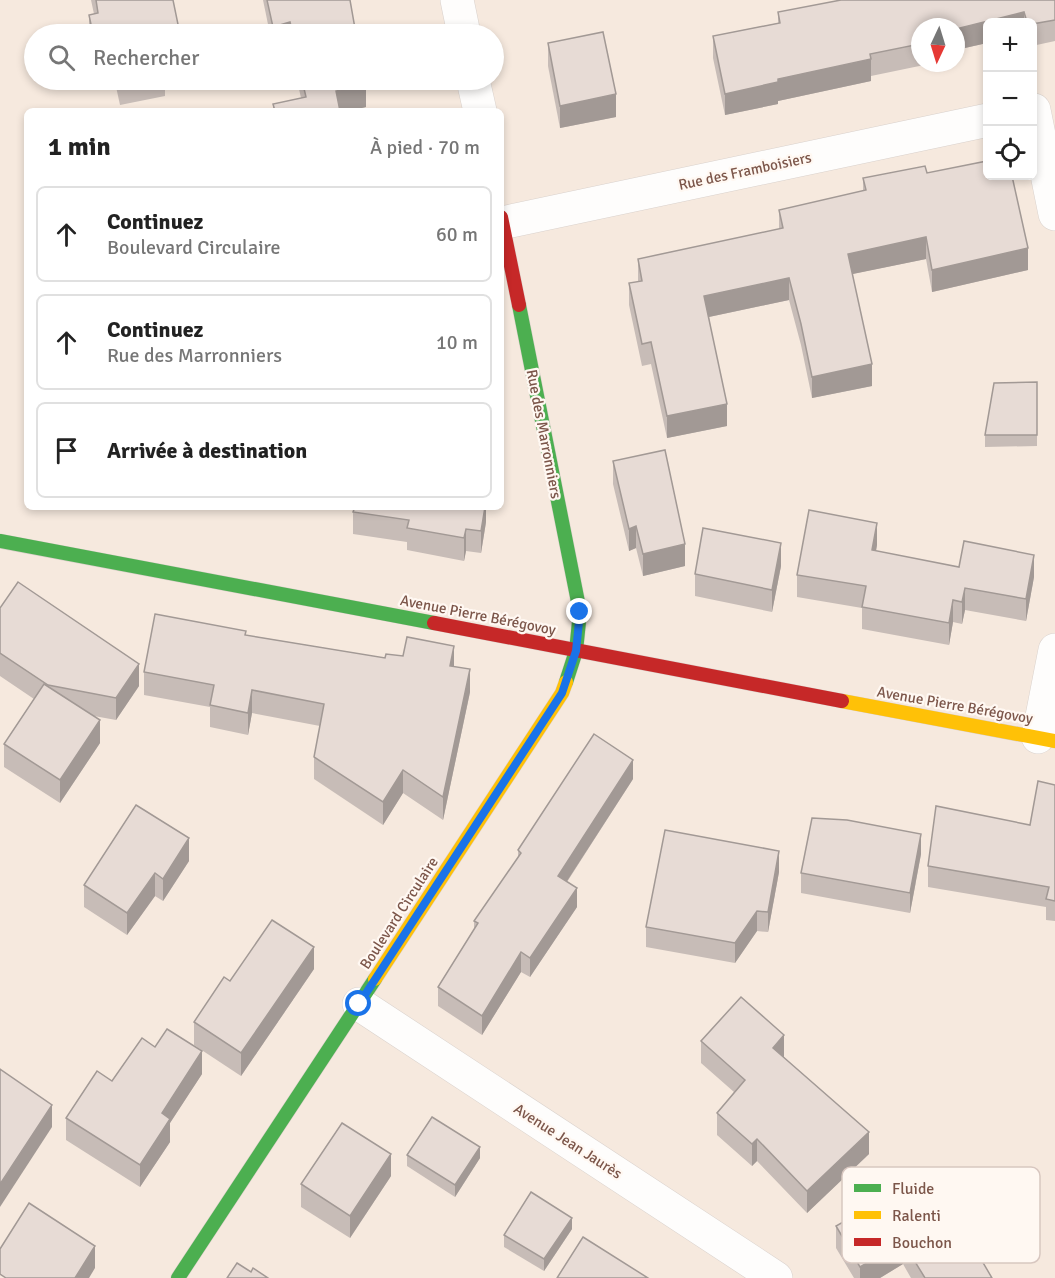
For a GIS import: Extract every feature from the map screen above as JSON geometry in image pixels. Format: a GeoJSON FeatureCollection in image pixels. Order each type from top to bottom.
{"type":"FeatureCollection","features":[{"type":"Feature","properties":{"kind":"street"},"geometry":{"type":"LineString","coordinates":[[457,0],[462,24]]}},
{"type":"Feature","properties":{"kind":"street"},"geometry":{"type":"LineString","coordinates":[[475,90],[479,108]]}},
{"type":"Feature","properties":{"kind":"street"},"geometry":{"type":"LineString","coordinates":[[1040,109],[1055,214]]}},
{"type":"Feature","properties":{"kind":"street","name":"Rue des Framboisiers"},"geometry":{"type":"LineString","coordinates":[[504,220],[983,121]]}},
{"type":"Feature","properties":{"kind":"street","name":"Rue des Marronniers"},"geometry":{"type":"LineString","coordinates":[[504,230],[580,612],[576,651]]}},
{"type":"Feature","properties":{"kind":"street","name":"Avenue Pierre Bérégovoy"},"geometry":{"type":"LineString","coordinates":[[0,541],[1047,739]]}},
{"type":"Feature","properties":{"kind":"street"},"geometry":{"type":"LineString","coordinates":[[1047,739],[1055,650]]}},
{"type":"Feature","properties":{"kind":"street","name":"Boulevard Circulaire"},"geometry":{"type":"LineString","coordinates":[[178,1278],[562,693],[576,651]]}},
{"type":"Feature","properties":{"kind":"street","name":"Avenue Jean Jaurès"},"geometry":{"type":"LineString","coordinates":[[359,1004],[776,1278]]}},
{"type":"Feature","properties":{"kind":"shaded area"},"geometry":{"type":"Polygon","coordinates":[[[0,0],[1055,0],[1055,1278],[0,1278],[0,0]]]}},
{"type":"Feature","properties":{"kind":"building"},"geometry":{"type":"Polygon","coordinates":[[[96,0],[173,0],[178,24],[91,24],[89,15],[98,13],[96,0]]]}},
{"type":"Feature","properties":{"kind":"building"},"geometry":{"type":"Polygon","coordinates":[[[267,0],[350,0],[354,24],[290,24],[290,22],[272,24],[267,0]]]}},
{"type":"Feature","properties":{"kind":"building"},"geometry":{"type":"Polygon","coordinates":[[[841,0],[1055,0],[1055,20],[1037,23],[1037,18],[1026,18],[1024,12],[1000,18],[983,18],[983,22],[965,27],[965,18],[911,18],[911,46],[870,54],[871,59],[778,79],[778,82],[725,94],[713,36],[780,23],[778,12],[841,0]]]}},
{"type":"Feature","properties":{"kind":"building"},"geometry":{"type":"Polygon","coordinates":[[[603,32],[616,94],[560,106],[548,43],[603,32]]]}},
{"type":"Feature","properties":{"kind":"building"},"geometry":{"type":"Polygon","coordinates":[[[304,90],[341,90],[336,91],[339,108],[274,108],[273,104],[306,97],[304,90]]]}},
{"type":"Feature","properties":{"kind":"building"},"geometry":{"type":"Polygon","coordinates":[[[983,162],[983,180],[1013,180],[1028,248],[932,270],[926,237],[848,254],[872,364],[812,377],[789,278],[704,296],[727,404],[667,416],[651,342],[642,344],[629,283],[642,281],[638,259],[783,228],[779,210],[866,190],[863,178],[925,166],[927,173],[983,162]]]}},
{"type":"Feature","properties":{"kind":"building"},"geometry":{"type":"Polygon","coordinates":[[[1037,382],[1037,435],[985,435],[994,383],[1037,382]]]}},
{"type":"Feature","properties":{"kind":"building"},"geometry":{"type":"Polygon","coordinates":[[[665,450],[685,544],[643,554],[636,526],[629,529],[613,461],[665,450]]]}},
{"type":"Feature","properties":{"kind":"building"},"geometry":{"type":"Polygon","coordinates":[[[354,510],[484,510],[481,531],[466,529],[464,538],[407,528],[409,520],[353,512],[354,510]]]}},
{"type":"Feature","properties":{"kind":"building"},"geometry":{"type":"Polygon","coordinates":[[[809,510],[877,523],[872,550],[959,567],[964,541],[1034,555],[1026,599],[965,588],[962,602],[953,600],[949,623],[862,607],[866,586],[797,575],[809,510]]]}},
{"type":"Feature","properties":{"kind":"building"},"geometry":{"type":"Polygon","coordinates":[[[703,528],[781,543],[772,590],[695,574],[703,528]]]}},
{"type":"Feature","properties":{"kind":"building"},"geometry":{"type":"Polygon","coordinates":[[[18,582],[139,664],[116,698],[48,685],[0,653],[0,608],[18,582]]]}},
{"type":"Feature","properties":{"kind":"building"},"geometry":{"type":"Polygon","coordinates":[[[155,614],[246,631],[245,635],[385,658],[386,654],[403,656],[407,637],[454,646],[450,666],[470,669],[443,797],[403,770],[383,802],[314,757],[324,704],[252,690],[248,713],[210,705],[214,685],[144,672],[155,614]]]}},
{"type":"Feature","properties":{"kind":"building"},"geometry":{"type":"Polygon","coordinates":[[[44,684],[100,720],[60,780],[4,744],[44,684]]]}},
{"type":"Feature","properties":{"kind":"building"},"geometry":{"type":"Polygon","coordinates":[[[594,734],[633,760],[558,876],[577,888],[530,958],[521,952],[482,1016],[438,987],[478,923],[474,921],[521,853],[518,850],[594,734]]]}},
{"type":"Feature","properties":{"kind":"building"},"geometry":{"type":"Polygon","coordinates":[[[1038,781],[1055,785],[1055,901],[1046,899],[1049,887],[928,866],[936,806],[1030,825],[1038,781]]]}},
{"type":"Feature","properties":{"kind":"building"},"geometry":{"type":"Polygon","coordinates":[[[136,805],[189,838],[163,879],[155,873],[127,913],[84,885],[136,805]]]}},
{"type":"Feature","properties":{"kind":"building"},"geometry":{"type":"Polygon","coordinates":[[[812,818],[847,820],[921,834],[910,893],[801,873],[812,818]]]}},
{"type":"Feature","properties":{"kind":"building"},"geometry":{"type":"Polygon","coordinates":[[[665,830],[779,851],[768,912],[757,911],[735,943],[646,927],[665,830]]]}},
{"type":"Feature","properties":{"kind":"building"},"geometry":{"type":"Polygon","coordinates":[[[272,920],[314,947],[241,1053],[194,1022],[224,977],[230,981],[272,920]]]}},
{"type":"Feature","properties":{"kind":"building"},"geometry":{"type":"Polygon","coordinates":[[[741,997],[784,1035],[773,1048],[869,1132],[807,1191],[757,1139],[752,1144],[717,1113],[745,1080],[701,1041],[741,997]]]}},
{"type":"Feature","properties":{"kind":"building"},"geometry":{"type":"Polygon","coordinates":[[[167,1029],[202,1051],[162,1113],[170,1119],[140,1165],[66,1118],[97,1071],[112,1081],[142,1038],[155,1047],[167,1029]]]}},
{"type":"Feature","properties":{"kind":"building"},"geometry":{"type":"Polygon","coordinates":[[[0,1069],[52,1105],[0,1184],[0,1069]]]}},
{"type":"Feature","properties":{"kind":"building"},"geometry":{"type":"Polygon","coordinates":[[[432,1117],[480,1147],[455,1185],[407,1155],[432,1117]]]}},
{"type":"Feature","properties":{"kind":"building"},"geometry":{"type":"Polygon","coordinates":[[[342,1123],[391,1154],[350,1216],[301,1184],[342,1123]]]}},
{"type":"Feature","properties":{"kind":"building"},"geometry":{"type":"Polygon","coordinates":[[[531,1192],[572,1218],[544,1259],[504,1235],[531,1192]]]}},
{"type":"Feature","properties":{"kind":"building"},"geometry":{"type":"Polygon","coordinates":[[[29,1203],[95,1246],[75,1278],[6,1278],[0,1274],[0,1249],[29,1203]]]}},
{"type":"Feature","properties":{"kind":"building"},"geometry":{"type":"Polygon","coordinates":[[[842,1223],[842,1236],[836,1226],[842,1223]]]}},
{"type":"Feature","properties":{"kind":"building"},"geometry":{"type":"Polygon","coordinates":[[[583,1237],[648,1278],[557,1278],[583,1237]]]}},
{"type":"Feature","properties":{"kind":"building"},"geometry":{"type":"Polygon","coordinates":[[[237,1263],[251,1272],[253,1268],[268,1278],[227,1278],[237,1263]]]}},
{"type":"Feature","properties":{"kind":"building"},"geometry":{"type":"Polygon","coordinates":[[[916,1263],[983,1263],[992,1278],[925,1278],[916,1263]]]}},
{"type":"Feature","properties":{"kind":"traffic: fast"},"geometry":{"type":"LineString","coordinates":[[519,305],[580,612],[576,651],[566,682]]}},
{"type":"Feature","properties":{"kind":"traffic: fast"},"geometry":{"type":"LineString","coordinates":[[0,541],[434,623]]}},
{"type":"Feature","properties":{"kind":"traffic: fast"},"geometry":{"type":"LineString","coordinates":[[178,1278],[375,979]]}},
{"type":"Feature","properties":{"kind":"traffic: slow"},"geometry":{"type":"LineString","coordinates":[[375,979],[562,693],[566,682]]}},
{"type":"Feature","properties":{"kind":"traffic: slow"},"geometry":{"type":"LineString","coordinates":[[842,701],[1055,741]]}},
{"type":"Feature","properties":{"kind":"traffic: jam"},"geometry":{"type":"LineString","coordinates":[[504,232],[519,305]]}},
{"type":"Feature","properties":{"kind":"traffic: jam"},"geometry":{"type":"LineString","coordinates":[[434,623],[842,701]]}},
{"type":"Feature","properties":{"kind":"route"},"geometry":{"type":"LineString","coordinates":[[359,1004],[562,693],[576,651],[580,612]]}}]}
